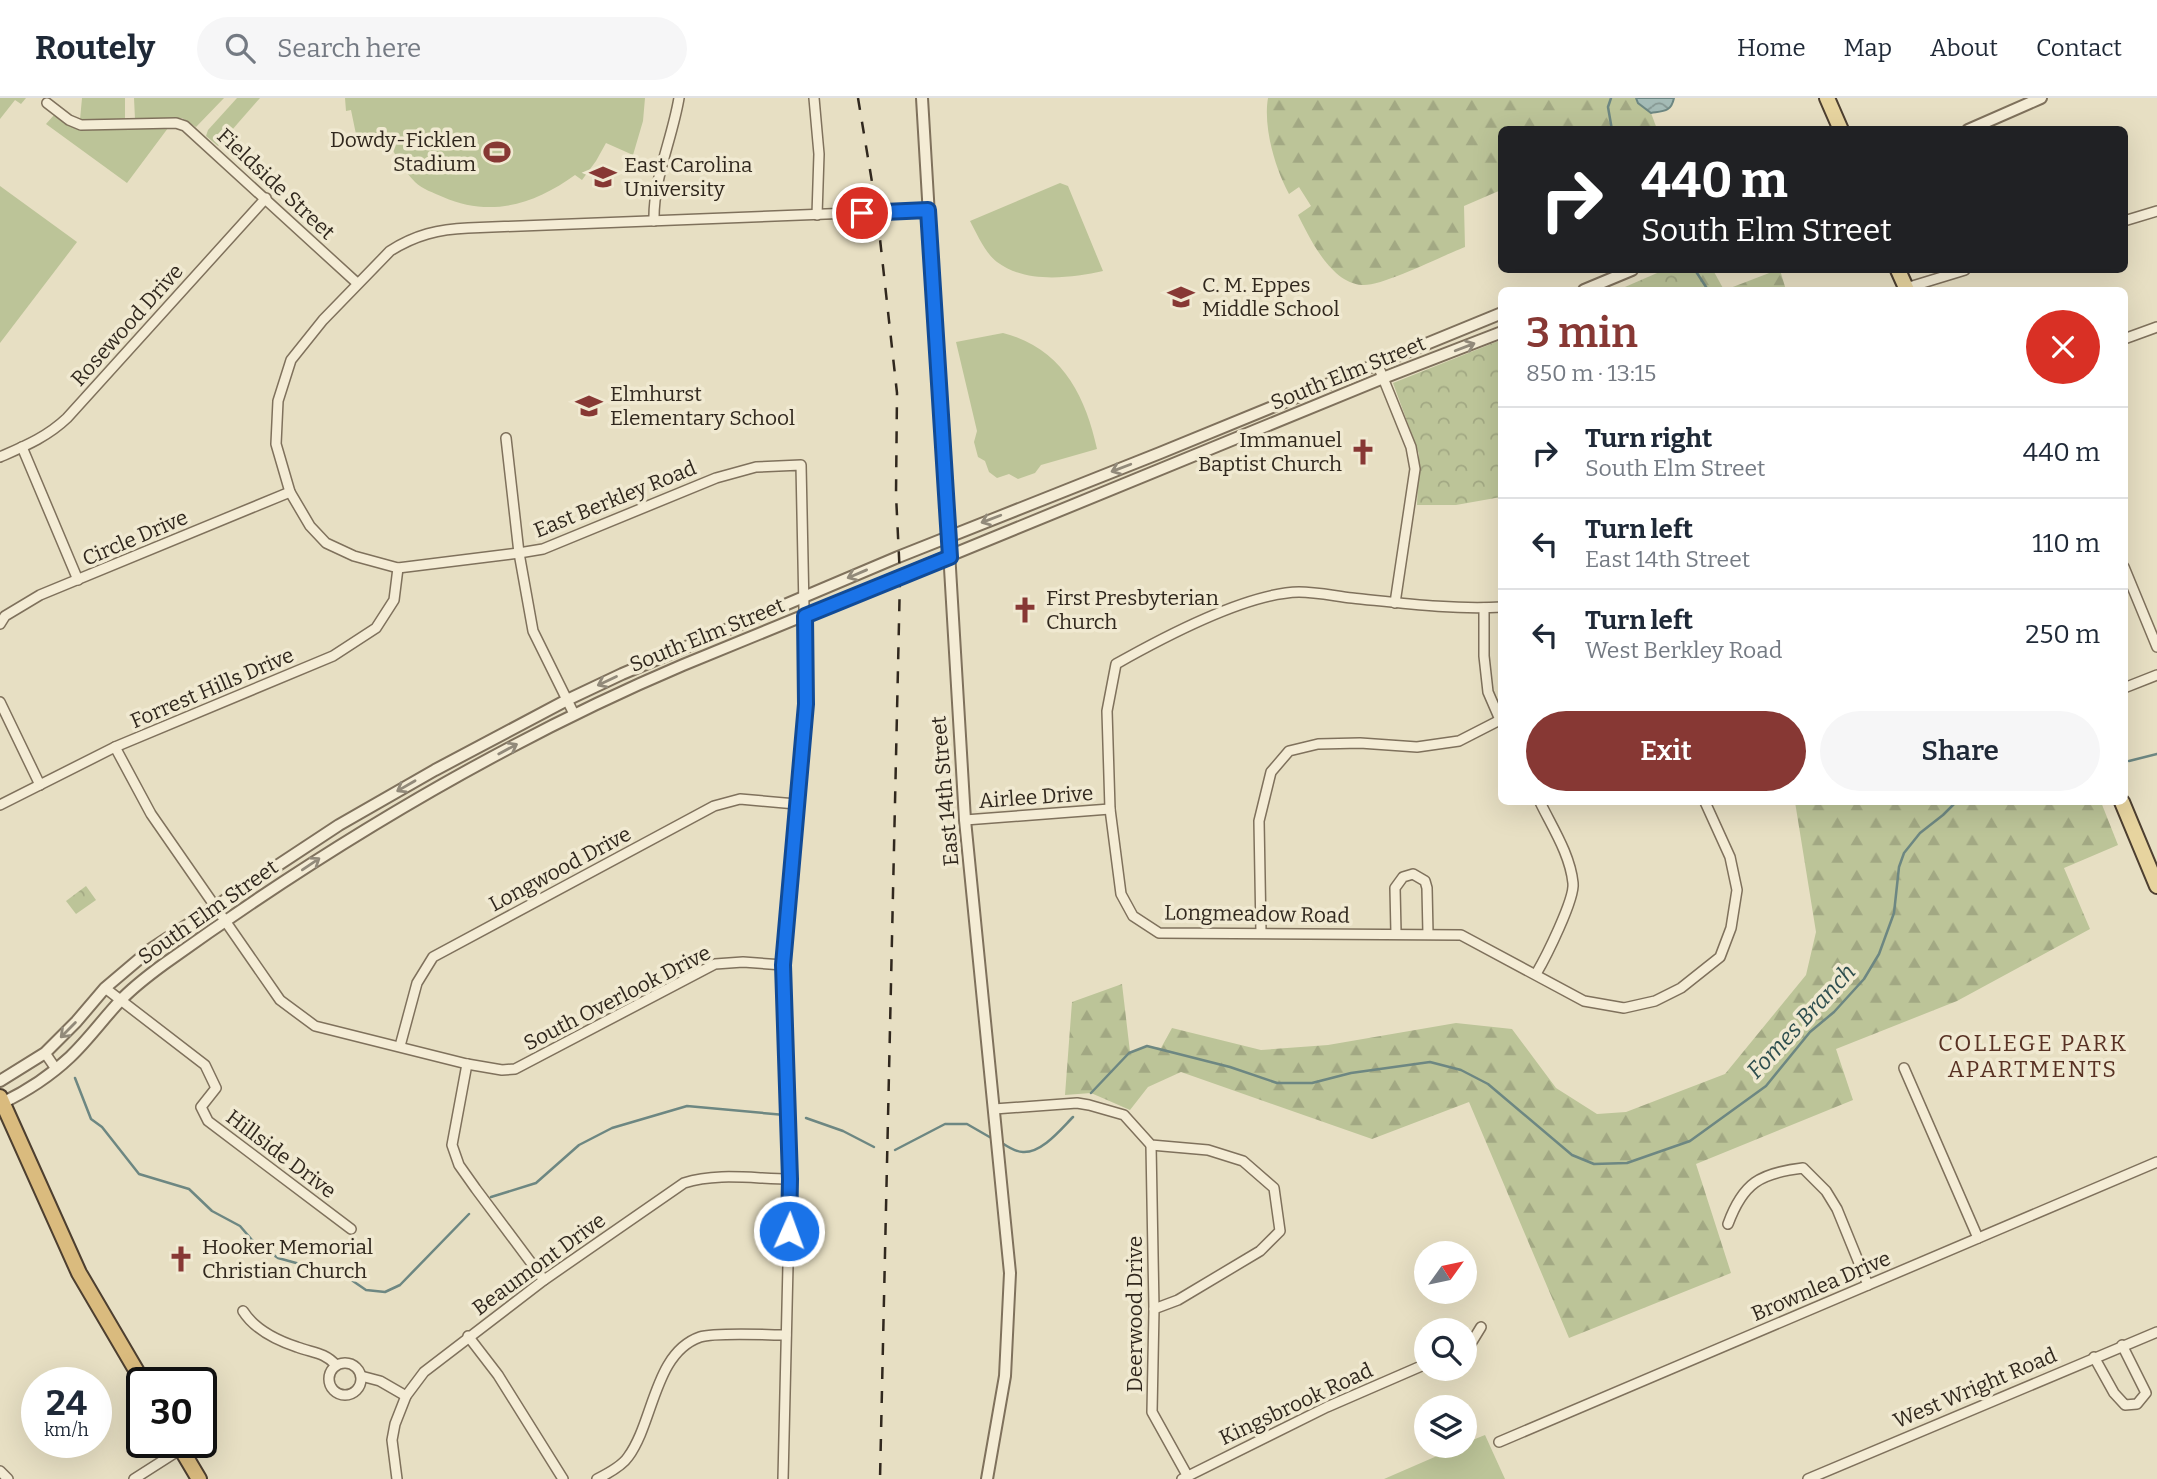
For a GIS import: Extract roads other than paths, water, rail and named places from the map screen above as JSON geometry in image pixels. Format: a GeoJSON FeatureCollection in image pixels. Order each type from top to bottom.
{"type":"FeatureCollection","features":[{"type":"Feature","properties":{"kind":"highway"},"geometry":{"type":"LineString","coordinates":[[1,1102],[79,1273],[134,1367]]}},
{"type":"Feature","properties":{"kind":"highway"},"geometry":{"type":"LineString","coordinates":[[187,1458],[199,1479]]}},
{"type":"Feature","properties":{"kind":"main road"},"geometry":{"type":"LineString","coordinates":[[1827,98],[1839,126]]}},
{"type":"Feature","properties":{"kind":"main road"},"geometry":{"type":"LineString","coordinates":[[2123,805],[2157,886]]}},
{"type":"Feature","properties":{"kind":"street"},"geometry":{"type":"LineString","coordinates":[[654,222],[656,186],[669,146],[679,98]]}},
{"type":"Feature","properties":{"kind":"street"},"geometry":{"type":"LineString","coordinates":[[814,98],[818,154],[817,215]]}},
{"type":"Feature","properties":{"kind":"street","name":"East 14th Street"},"geometry":{"type":"LineString","coordinates":[[922,98],[965,820],[1010,1273],[1005,1376],[987,1479]]}},
{"type":"Feature","properties":{"kind":"street"},"geometry":{"type":"LineString","coordinates":[[1977,126],[2040,98]]}},
{"type":"Feature","properties":{"kind":"street","name":"Fieldside Street"},"geometry":{"type":"LineString","coordinates":[[47,103],[80,125],[176,123],[185,126],[357,283]]}},
{"type":"Feature","properties":{"kind":"street","name":"Rosewood Drive"},"geometry":{"type":"LineString","coordinates":[[0,457],[54,431],[266,198]]}},
{"type":"Feature","properties":{"kind":"street"},"geometry":{"type":"LineString","coordinates":[[398,568],[354,556],[326,543],[310,526],[290,492],[276,444],[278,401],[291,360],[323,320],[390,251],[439,230],[928,210]]}},
{"type":"Feature","properties":{"kind":"street"},"geometry":{"type":"LineString","coordinates":[[2128,220],[2157,211]]}},
{"type":"Feature","properties":{"kind":"street"},"geometry":{"type":"LineString","coordinates":[[1591,287],[1625,273]]}},
{"type":"Feature","properties":{"kind":"street"},"geometry":{"type":"LineString","coordinates":[[1912,287],[1956,273]]}},
{"type":"Feature","properties":{"kind":"street","name":"South Elm Street"},"geometry":{"type":"LineString","coordinates":[[0,1080],[45,1053],[105,989],[152,949],[339,825],[435,769],[567,700],[805,596],[1498,314]]}},
{"type":"Feature","properties":{"kind":"street"},"geometry":{"type":"LineString","coordinates":[[2128,338],[2157,327]]}},
{"type":"Feature","properties":{"kind":"street","name":"South Elm Street"},"geometry":{"type":"LineString","coordinates":[[1,1102],[56,1069],[83,1044],[120,1001],[163,965],[225,922],[348,839],[442,784],[574,715],[684,665],[1383,378],[1498,334]]}},
{"type":"Feature","properties":{"kind":"street"},"geometry":{"type":"LineString","coordinates":[[1377,363],[1411,447],[1415,469],[1395,603]]}},
{"type":"Feature","properties":{"kind":"street"},"geometry":{"type":"LineString","coordinates":[[1297,397],[1303,413]]}},
{"type":"Feature","properties":{"kind":"street"},"geometry":{"type":"LineString","coordinates":[[506,438],[519,552],[533,631],[574,715]]}},
{"type":"Feature","properties":{"kind":"street"},"geometry":{"type":"LineString","coordinates":[[22,447],[78,580]]}},
{"type":"Feature","properties":{"kind":"street"},"geometry":{"type":"LineString","coordinates":[[1160,453],[1166,467]]}},
{"type":"Feature","properties":{"kind":"street","name":"East Berkley Road"},"geometry":{"type":"LineString","coordinates":[[398,568],[543,548],[716,478],[756,467],[801,465],[805,596]]}},
{"type":"Feature","properties":{"kind":"street","name":"Circle Drive"},"geometry":{"type":"LineString","coordinates":[[0,624],[5,616],[22,604],[290,492]]}},
{"type":"Feature","properties":{"kind":"street"},"geometry":{"type":"LineString","coordinates":[[1055,494],[1062,512]]}},
{"type":"Feature","properties":{"kind":"street","name":"Forrest Hills Drive"},"geometry":{"type":"LineString","coordinates":[[0,805],[115,747],[333,656],[376,628],[394,600],[398,568]]}},
{"type":"Feature","properties":{"kind":"street"},"geometry":{"type":"LineString","coordinates":[[2128,576],[2157,647]]}},
{"type":"Feature","properties":{"kind":"street","name":"Longmeadow Road"},"geometry":{"type":"LineString","coordinates":[[1498,607],[1395,603],[1298,592],[1246,601],[1143,648],[1116,664],[1107,711],[1110,809],[1121,894],[1133,916],[1159,933],[1461,935],[1584,1001],[1624,1008],[1655,1001],[1681,988],[1720,957],[1731,928],[1737,890],[1730,857],[1706,805]]}},
{"type":"Feature","properties":{"kind":"street"},"geometry":{"type":"LineString","coordinates":[[783,1479],[790,1179],[783,965],[806,704],[805,596]]}},
{"type":"Feature","properties":{"kind":"street"},"geometry":{"type":"LineString","coordinates":[[1484,608],[1484,656],[1488,692],[1498,715]]}},
{"type":"Feature","properties":{"kind":"street"},"geometry":{"type":"LineString","coordinates":[[677,651],[684,665]]}},
{"type":"Feature","properties":{"kind":"street"},"geometry":{"type":"LineString","coordinates":[[2128,686],[2157,675]]}},
{"type":"Feature","properties":{"kind":"street"},"geometry":{"type":"LineString","coordinates":[[0,702],[40,785]]}},
{"type":"Feature","properties":{"kind":"street"},"geometry":{"type":"LineString","coordinates":[[1261,932],[1259,821],[1271,772],[1289,751],[1318,744],[1360,743],[1417,747],[1459,741],[1498,723]]}},
{"type":"Feature","properties":{"kind":"street","name":"South Overlook Drive"},"geometry":{"type":"LineString","coordinates":[[115,747],[151,814],[280,1000],[315,1026],[467,1065],[514,1069],[715,964],[743,962],[783,965]]}},
{"type":"Feature","properties":{"kind":"street"},"geometry":{"type":"LineString","coordinates":[[435,769],[442,784]]}},
{"type":"Feature","properties":{"kind":"street","name":"Longwood Drive"},"geometry":{"type":"LineString","coordinates":[[400,1046],[417,983],[433,957],[714,806],[740,799],[796,804]]}},
{"type":"Feature","properties":{"kind":"street"},"geometry":{"type":"LineString","coordinates":[[1536,974],[1552,946],[1573,886],[1567,857],[1541,805]]}},
{"type":"Feature","properties":{"kind":"street","name":"Airlee Drive"},"geometry":{"type":"LineString","coordinates":[[965,820],[1110,809]]}},
{"type":"Feature","properties":{"kind":"street"},"geometry":{"type":"LineString","coordinates":[[339,825],[348,839]]}},
{"type":"Feature","properties":{"kind":"street"},"geometry":{"type":"LineString","coordinates":[[1396,933],[1395,888],[1403,877],[1413,874],[1425,881],[1427,888],[1428,934]]}},
{"type":"Feature","properties":{"kind":"street","name":"Hillside Drive"},"geometry":{"type":"LineString","coordinates":[[105,989],[205,1065],[216,1088],[201,1107],[208,1121],[351,1229]]}},
{"type":"Feature","properties":{"kind":"street"},"geometry":{"type":"LineString","coordinates":[[45,1053],[56,1069]]}},
{"type":"Feature","properties":{"kind":"street"},"geometry":{"type":"LineString","coordinates":[[467,1065],[452,1145],[460,1165],[476,1189],[544,1280]]}},
{"type":"Feature","properties":{"kind":"street"},"geometry":{"type":"LineString","coordinates":[[1904,1068],[1978,1238]]}},
{"type":"Feature","properties":{"kind":"street"},"geometry":{"type":"LineString","coordinates":[[994,1109],[1077,1103],[1089,1105],[1124,1115],[1151,1145],[1208,1150],[1243,1161],[1274,1188],[1280,1231],[1260,1251],[1178,1300],[1154,1310]]}},
{"type":"Feature","properties":{"kind":"street","name":"Deerwood Drive"},"geometry":{"type":"LineString","coordinates":[[1151,1145],[1154,1310],[1152,1412],[1184,1477]]}},
{"type":"Feature","properties":{"kind":"street","name":"Brownlea Drive"},"geometry":{"type":"LineString","coordinates":[[1499,1442],[2157,1162]]}},
{"type":"Feature","properties":{"kind":"street"},"geometry":{"type":"LineString","coordinates":[[1728,1224],[1736,1202],[1753,1182],[1778,1171],[1803,1168],[1826,1191],[1837,1209],[1868,1285]]}},
{"type":"Feature","properties":{"kind":"street","name":"Beaumont Drive"},"geometry":{"type":"LineString","coordinates":[[397,1479],[392,1440],[406,1396],[424,1372],[468,1336],[684,1183],[698,1178],[716,1177],[790,1179]]}},
{"type":"Feature","properties":{"kind":"street"},"geometry":{"type":"LineString","coordinates":[[243,1311],[259,1330],[298,1348],[329,1357],[336,1366]]}},
{"type":"Feature","properties":{"kind":"street"},"geometry":{"type":"LineString","coordinates":[[1477,1334],[1481,1327]]}},
{"type":"Feature","properties":{"kind":"street","name":"West Wright Road"},"geometry":{"type":"LineString","coordinates":[[1808,1479],[2157,1332]]}},
{"type":"Feature","properties":{"kind":"street"},"geometry":{"type":"LineString","coordinates":[[597,1479],[627,1459],[668,1363],[680,1347],[702,1336],[786,1335]]}},
{"type":"Feature","properties":{"kind":"street"},"geometry":{"type":"LineString","coordinates":[[468,1336],[498,1376],[563,1479]]}},
{"type":"Feature","properties":{"kind":"street"},"geometry":{"type":"LineString","coordinates":[[2094,1357],[2114,1394],[2125,1405],[2137,1404],[2146,1392],[2122,1345]]}},
{"type":"Feature","properties":{"kind":"street"},"geometry":{"type":"LineString","coordinates":[[351,1364],[361,1376],[362,1381],[357,1391],[342,1396],[329,1385],[329,1374],[336,1366],[351,1364]]}},
{"type":"Feature","properties":{"kind":"street","name":"Kingsbrook Road"},"geometry":{"type":"LineString","coordinates":[[1184,1477],[1327,1407],[1414,1369]]}},
{"type":"Feature","properties":{"kind":"street"},"geometry":{"type":"LineString","coordinates":[[361,1376],[380,1381],[406,1396]]}},
{"type":"Feature","properties":{"kind":"street"},"geometry":{"type":"LineString","coordinates":[[134,1479],[162,1458]]}},
{"type":"Feature","properties":{"kind":"street"},"geometry":{"type":"LineString","coordinates":[[0,1471],[8,1479]]}},
{"type":"Feature","properties":{"kind":"water"},"geometry":{"type":"Polygon","coordinates":[[[1636,98],[1674,98],[1669,108],[1651,113],[1638,103],[1636,98]]]}},
{"type":"Feature","properties":{"kind":"waterway"},"geometry":{"type":"LineString","coordinates":[[1611,98],[1608,107],[1611,126]]}},
{"type":"Feature","properties":{"kind":"waterway"},"geometry":{"type":"LineString","coordinates":[[1697,273],[1706,287]]}},
{"type":"Feature","properties":{"kind":"waterway"},"geometry":{"type":"LineString","coordinates":[[2129,761],[2157,754]]}},
{"type":"Feature","properties":{"kind":"waterway","name":"Fomes Branch"},"geometry":{"type":"LineString","coordinates":[[1091,1093],[1129,1053],[1147,1046],[1230,1067],[1277,1083],[1312,1083],[1351,1073],[1430,1062],[1461,1070],[1488,1084],[1572,1155],[1594,1164],[1627,1163],[1690,1141],[1766,1086],[1810,1032],[1834,1012],[1864,979],[1879,954],[1894,913],[1899,867],[1904,853],[1920,833],[1953,805]]}},
{"type":"Feature","properties":{"kind":"waterway","name":"Fomes Branch"},"geometry":{"type":"LineString","coordinates":[[75,1078],[91,1119],[102,1127],[139,1174],[189,1189],[212,1211],[240,1226],[252,1240],[278,1258],[347,1277],[366,1290],[385,1292],[400,1285],[469,1214]]}},
{"type":"Feature","properties":{"kind":"waterway","name":"Fomes Branch"},"geometry":{"type":"LineString","coordinates":[[491,1197],[536,1183],[579,1145],[612,1128],[687,1106],[785,1115]]}},
{"type":"Feature","properties":{"kind":"waterway","name":"Fomes Branch"},"geometry":{"type":"LineString","coordinates":[[1002,1143],[1023,1152],[1037,1149],[1073,1117]]}},
{"type":"Feature","properties":{"kind":"waterway","name":"Fomes Branch"},"geometry":{"type":"LineString","coordinates":[[806,1118],[843,1131],[874,1147]]}},
{"type":"Feature","properties":{"kind":"waterway","name":"Fomes Branch"},"geometry":{"type":"LineString","coordinates":[[895,1150],[945,1124],[967,1124],[993,1139]]}},
{"type":"Feature","properties":{"kind":"railway"},"geometry":{"type":"LineString","coordinates":[[858,98],[877,212],[897,393],[896,495],[900,577],[880,1479]]}},
{"type":"Feature","properties":{"kind":"place","name":"Dowdy-Ficklen Stadium"},"geometry":{"type":"Point","coordinates":[497,152]}},
{"type":"Feature","properties":{"kind":"place","name":"East Carolina University"},"geometry":{"type":"Point","coordinates":[603,177]}},
{"type":"Feature","properties":{"kind":"place","name":"C. M. Eppes Middle School"},"geometry":{"type":"Point","coordinates":[1181,297]}},
{"type":"Feature","properties":{"kind":"place","name":"Elmhurst Elementary School"},"geometry":{"type":"Point","coordinates":[589,406]}},
{"type":"Feature","properties":{"kind":"place","name":"Immanuel Baptist Church"},"geometry":{"type":"Point","coordinates":[1363,452]}},
{"type":"Feature","properties":{"kind":"place","name":"First Presbyterian Church"},"geometry":{"type":"Point","coordinates":[1025,610]}},
{"type":"Feature","properties":{"kind":"place","name":"Hooker Memorial Christian Church"},"geometry":{"type":"Point","coordinates":[181,1259]}},
{"type":"Feature","properties":{"kind":"district","name":"COLLEGE PARK APARTMENTS"},"geometry":{"type":"Point","coordinates":[2033,1056]}}]}
